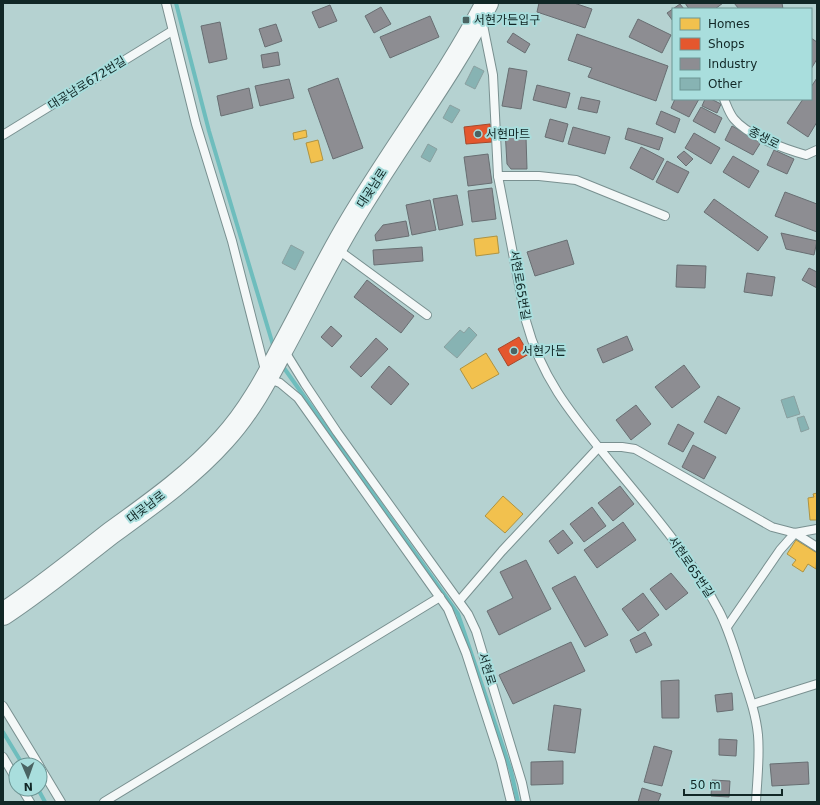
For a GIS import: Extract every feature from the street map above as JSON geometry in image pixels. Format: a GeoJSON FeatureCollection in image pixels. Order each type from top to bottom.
{"type":"FeatureCollection","features":[{"type":"Feature","properties":{"kind":"street","name":"대곶남로"},"geometry":{"type":"LineString","coordinates":[[3,614],[45,586],[203,462],[226,437],[251,404],[267,378],[372,187],[439,86],[484,9]]}},
{"type":"Feature","properties":{"kind":"lane"},"geometry":{"type":"LineString","coordinates":[[166,3],[196,124],[232,242],[267,378],[280,383],[298,398],[448,609],[466,653],[501,761],[511,802]]}},
{"type":"Feature","properties":{"kind":"lane","name":"서현로65번길"},"geometry":{"type":"LineString","coordinates":[[484,9],[493,75],[498,176],[532,345],[542,367],[558,395],[680,551],[706,588],[727,628],[752,704],[758,738],[756,802]]}},
{"type":"Feature","properties":{"kind":"lane","name":"대곶남로672번길"},"geometry":{"type":"LineString","coordinates":[[3,135],[172,31]]}},
{"type":"Feature","properties":{"kind":"lane","name":"종생로"},"geometry":{"type":"LineString","coordinates":[[724,100],[734,120],[760,137],[806,156],[817,150]]}},
{"type":"Feature","properties":{"kind":"lane"},"geometry":{"type":"LineString","coordinates":[[498,176],[539,176],[576,180],[665,216]]}},
{"type":"Feature","properties":{"kind":"lane"},"geometry":{"type":"LineString","coordinates":[[337,249],[427,315]]}},
{"type":"Feature","properties":{"kind":"lane","name":"서현로"},"geometry":{"type":"LineString","coordinates":[[283,348],[337,432],[460,600],[476,631],[522,783],[526,802]]}},
{"type":"Feature","properties":{"kind":"lane"},"geometry":{"type":"LineString","coordinates":[[460,600],[502,551],[599,447],[622,447],[635,449],[766,524],[795,533],[817,547]]}},
{"type":"Feature","properties":{"kind":"lane"},"geometry":{"type":"LineString","coordinates":[[727,628],[780,550],[795,533],[817,529]]}},
{"type":"Feature","properties":{"kind":"lane"},"geometry":{"type":"LineString","coordinates":[[104,802],[440,597]]}},
{"type":"Feature","properties":{"kind":"lane"},"geometry":{"type":"LineString","coordinates":[[752,704],[817,684]]}},
{"type":"Feature","properties":{"kind":"lane"},"geometry":{"type":"LineString","coordinates":[[3,706],[34,757]]}},
{"type":"Feature","properties":{"kind":"lane"},"geometry":{"type":"LineString","coordinates":[[48,781],[61,802]]}},
{"type":"Feature","properties":{"kind":"building: Homes"},"geometry":{"type":"Polygon","coordinates":[[[306,130],[307,137],[294,140],[293,133],[306,130]]]}},
{"type":"Feature","properties":{"kind":"building: Homes"},"geometry":{"type":"Polygon","coordinates":[[[318,140],[323,160],[311,163],[306,143],[318,140]]]}},
{"type":"Feature","properties":{"kind":"building: Homes"},"geometry":{"type":"Polygon","coordinates":[[[497,236],[499,253],[476,256],[474,239],[497,236]]]}},
{"type":"Feature","properties":{"kind":"building: Homes"},"geometry":{"type":"Polygon","coordinates":[[[486,353],[499,374],[472,389],[460,369],[486,353]]]}},
{"type":"Feature","properties":{"kind":"building: Homes"},"geometry":{"type":"Polygon","coordinates":[[[817,493],[817,520],[810,520],[808,498],[814,497],[813,494],[817,493]]]}},
{"type":"Feature","properties":{"kind":"building: Homes"},"geometry":{"type":"Polygon","coordinates":[[[503,496],[523,514],[505,533],[485,516],[503,496]]]}},
{"type":"Feature","properties":{"kind":"building: Homes"},"geometry":{"type":"Polygon","coordinates":[[[796,540],[817,553],[816,569],[808,564],[803,572],[792,565],[796,560],[787,554],[796,540]]]}},
{"type":"Feature","properties":{"kind":"building: Shops","name":"서현마트"},"geometry":{"type":"Polygon","coordinates":[[[490,124],[492,142],[466,144],[464,127],[490,124]]]}},
{"type":"Feature","properties":{"kind":"building: Shops","name":"서현가든"},"geometry":{"type":"Polygon","coordinates":[[[519,337],[529,354],[508,366],[498,349],[519,337]]]}},
{"type":"Feature","properties":{"kind":"building: Industry"},"geometry":{"type":"Polygon","coordinates":[[[539,3],[574,3],[592,9],[585,28],[537,12],[539,3]]]}},
{"type":"Feature","properties":{"kind":"building: Industry"},"geometry":{"type":"Polygon","coordinates":[[[685,3],[723,3],[716,8],[688,8],[685,3]]]}},
{"type":"Feature","properties":{"kind":"building: Industry"},"geometry":{"type":"Polygon","coordinates":[[[734,3],[782,3],[783,8],[738,8],[734,3]]]}},
{"type":"Feature","properties":{"kind":"building: Industry"},"geometry":{"type":"Polygon","coordinates":[[[680,4],[683,8],[674,8],[680,4]]]}},
{"type":"Feature","properties":{"kind":"building: Industry"},"geometry":{"type":"Polygon","coordinates":[[[330,5],[337,21],[319,28],[312,12],[330,5]]]}},
{"type":"Feature","properties":{"kind":"building: Industry"},"geometry":{"type":"Polygon","coordinates":[[[381,7],[391,24],[374,33],[365,16],[381,7]]]}},
{"type":"Feature","properties":{"kind":"building: Industry"},"geometry":{"type":"Polygon","coordinates":[[[672,10],[672,20],[667,13],[672,10]]]}},
{"type":"Feature","properties":{"kind":"building: Industry"},"geometry":{"type":"Polygon","coordinates":[[[430,16],[439,37],[390,58],[380,37],[430,16]]]}},
{"type":"Feature","properties":{"kind":"building: Industry"},"geometry":{"type":"Polygon","coordinates":[[[638,19],[671,35],[662,53],[629,37],[638,19]]]}},
{"type":"Feature","properties":{"kind":"building: Industry"},"geometry":{"type":"Polygon","coordinates":[[[220,22],[227,59],[209,63],[201,26],[220,22]]]}},
{"type":"Feature","properties":{"kind":"building: Industry"},"geometry":{"type":"Polygon","coordinates":[[[276,24],[282,41],[265,47],[259,29],[276,24]]]}},
{"type":"Feature","properties":{"kind":"building: Industry"},"geometry":{"type":"Polygon","coordinates":[[[513,33],[530,44],[525,53],[507,42],[513,33]]]}},
{"type":"Feature","properties":{"kind":"building: Industry"},"geometry":{"type":"Polygon","coordinates":[[[577,34],[668,66],[656,101],[588,77],[592,68],[568,60],[577,34]]]}},
{"type":"Feature","properties":{"kind":"building: Industry"},"geometry":{"type":"Polygon","coordinates":[[[812,39],[817,42],[817,59],[812,67],[812,39]]]}},
{"type":"Feature","properties":{"kind":"building: Industry"},"geometry":{"type":"Polygon","coordinates":[[[278,52],[280,65],[263,68],[261,55],[278,52]]]}},
{"type":"Feature","properties":{"kind":"building: Industry"},"geometry":{"type":"Polygon","coordinates":[[[509,68],[527,71],[521,109],[502,106],[509,68]]]}},
{"type":"Feature","properties":{"kind":"building: Industry"},"geometry":{"type":"Polygon","coordinates":[[[338,78],[363,148],[333,159],[308,89],[338,78]]]}},
{"type":"Feature","properties":{"kind":"building: Industry"},"geometry":{"type":"Polygon","coordinates":[[[817,78],[817,122],[808,137],[787,123],[802,100],[812,100],[812,86],[817,78]]]}},
{"type":"Feature","properties":{"kind":"building: Industry"},"geometry":{"type":"Polygon","coordinates":[[[289,79],[294,98],[260,106],[255,86],[289,79]]]}},
{"type":"Feature","properties":{"kind":"building: Industry"},"geometry":{"type":"Polygon","coordinates":[[[537,85],[570,93],[566,108],[533,100],[537,85]]]}},
{"type":"Feature","properties":{"kind":"building: Industry"},"geometry":{"type":"Polygon","coordinates":[[[249,88],[253,108],[221,116],[217,96],[249,88]]]}},
{"type":"Feature","properties":{"kind":"building: Industry"},"geometry":{"type":"Polygon","coordinates":[[[581,97],[600,101],[597,113],[578,109],[581,97]]]}},
{"type":"Feature","properties":{"kind":"building: Industry"},"geometry":{"type":"Polygon","coordinates":[[[675,100],[698,100],[689,117],[671,108],[675,100]]]}},
{"type":"Feature","properties":{"kind":"building: Industry"},"geometry":{"type":"Polygon","coordinates":[[[705,100],[713,100],[721,104],[717,113],[702,106],[705,100]]]}},
{"type":"Feature","properties":{"kind":"building: Industry"},"geometry":{"type":"Polygon","coordinates":[[[701,107],[722,118],[715,133],[693,121],[701,107]]]}},
{"type":"Feature","properties":{"kind":"building: Industry"},"geometry":{"type":"Polygon","coordinates":[[[661,111],[680,119],[675,133],[656,124],[661,111]]]}},
{"type":"Feature","properties":{"kind":"building: Industry"},"geometry":{"type":"Polygon","coordinates":[[[550,119],[568,124],[563,142],[545,137],[550,119]]]}},
{"type":"Feature","properties":{"kind":"building: Industry"},"geometry":{"type":"Polygon","coordinates":[[[732,126],[761,142],[753,155],[725,140],[732,126]]]}},
{"type":"Feature","properties":{"kind":"building: Industry"},"geometry":{"type":"Polygon","coordinates":[[[573,127],[610,137],[605,154],[568,144],[573,127]]]}},
{"type":"Feature","properties":{"kind":"building: Industry"},"geometry":{"type":"Polygon","coordinates":[[[628,128],[663,138],[659,150],[625,139],[628,128]]]}},
{"type":"Feature","properties":{"kind":"building: Industry"},"geometry":{"type":"Polygon","coordinates":[[[519,129],[526,137],[527,169],[511,169],[507,164],[505,130],[519,129]]]}},
{"type":"Feature","properties":{"kind":"building: Industry"},"geometry":{"type":"Polygon","coordinates":[[[694,133],[720,148],[711,164],[685,148],[694,133]]]}},
{"type":"Feature","properties":{"kind":"building: Industry"},"geometry":{"type":"Polygon","coordinates":[[[641,147],[664,159],[653,180],[630,168],[641,147]]]}},
{"type":"Feature","properties":{"kind":"building: Industry"},"geometry":{"type":"Polygon","coordinates":[[[774,150],[794,159],[787,174],[767,165],[774,150]]]}},
{"type":"Feature","properties":{"kind":"building: Industry"},"geometry":{"type":"Polygon","coordinates":[[[684,151],[693,159],[686,166],[677,157],[684,151]]]}},
{"type":"Feature","properties":{"kind":"building: Industry"},"geometry":{"type":"Polygon","coordinates":[[[488,154],[492,183],[468,186],[464,157],[488,154]]]}},
{"type":"Feature","properties":{"kind":"building: Industry"},"geometry":{"type":"Polygon","coordinates":[[[733,156],[759,171],[749,188],[723,172],[733,156]]]}},
{"type":"Feature","properties":{"kind":"building: Industry"},"geometry":{"type":"Polygon","coordinates":[[[667,161],[689,172],[678,193],[656,182],[667,161]]]}},
{"type":"Feature","properties":{"kind":"building: Industry"},"geometry":{"type":"Polygon","coordinates":[[[492,188],[496,219],[472,222],[468,191],[492,188]]]}},
{"type":"Feature","properties":{"kind":"building: Industry"},"geometry":{"type":"Polygon","coordinates":[[[785,192],[817,204],[817,232],[775,216],[785,192]]]}},
{"type":"Feature","properties":{"kind":"building: Industry"},"geometry":{"type":"Polygon","coordinates":[[[457,195],[463,225],[439,230],[433,199],[457,195]]]}},
{"type":"Feature","properties":{"kind":"building: Industry"},"geometry":{"type":"Polygon","coordinates":[[[714,199],[768,237],[758,251],[704,212],[714,199]]]}},
{"type":"Feature","properties":{"kind":"building: Industry"},"geometry":{"type":"Polygon","coordinates":[[[430,200],[436,230],[412,235],[406,205],[430,200]]]}},
{"type":"Feature","properties":{"kind":"building: Industry"},"geometry":{"type":"Polygon","coordinates":[[[406,221],[409,236],[376,241],[375,235],[383,225],[406,221]]]}},
{"type":"Feature","properties":{"kind":"building: Industry"},"geometry":{"type":"Polygon","coordinates":[[[781,233],[817,241],[814,255],[786,249],[781,233]]]}},
{"type":"Feature","properties":{"kind":"building: Industry"},"geometry":{"type":"Polygon","coordinates":[[[567,240],[574,264],[535,276],[527,252],[567,240]]]}},
{"type":"Feature","properties":{"kind":"building: Industry"},"geometry":{"type":"Polygon","coordinates":[[[422,247],[423,261],[374,265],[373,250],[422,247]]]}},
{"type":"Feature","properties":{"kind":"building: Industry"},"geometry":{"type":"Polygon","coordinates":[[[677,265],[706,266],[705,288],[676,287],[677,265]]]}},
{"type":"Feature","properties":{"kind":"building: Industry"},"geometry":{"type":"Polygon","coordinates":[[[809,268],[817,272],[817,288],[802,280],[809,268]]]}},
{"type":"Feature","properties":{"kind":"building: Industry"},"geometry":{"type":"Polygon","coordinates":[[[747,273],[775,277],[772,296],[744,292],[747,273]]]}},
{"type":"Feature","properties":{"kind":"building: Industry"},"geometry":{"type":"Polygon","coordinates":[[[367,280],[414,316],[401,333],[354,297],[367,280]]]}},
{"type":"Feature","properties":{"kind":"building: Industry"},"geometry":{"type":"Polygon","coordinates":[[[331,326],[342,336],[332,347],[321,337],[331,326]]]}},
{"type":"Feature","properties":{"kind":"building: Industry"},"geometry":{"type":"Polygon","coordinates":[[[627,336],[633,350],[603,363],[597,349],[627,336]]]}},
{"type":"Feature","properties":{"kind":"building: Industry"},"geometry":{"type":"Polygon","coordinates":[[[376,338],[388,349],[361,377],[350,367],[376,338]]]}},
{"type":"Feature","properties":{"kind":"building: Industry"},"geometry":{"type":"Polygon","coordinates":[[[684,365],[700,387],[672,408],[655,387],[684,365]]]}},
{"type":"Feature","properties":{"kind":"building: Industry"},"geometry":{"type":"Polygon","coordinates":[[[389,366],[409,384],[391,405],[371,387],[389,366]]]}},
{"type":"Feature","properties":{"kind":"building: Industry"},"geometry":{"type":"Polygon","coordinates":[[[718,396],[740,408],[726,434],[704,422],[718,396]]]}},
{"type":"Feature","properties":{"kind":"building: Industry"},"geometry":{"type":"Polygon","coordinates":[[[636,405],[651,424],[631,440],[616,420],[636,405]]]}},
{"type":"Feature","properties":{"kind":"building: Industry"},"geometry":{"type":"Polygon","coordinates":[[[678,424],[694,433],[683,452],[668,444],[678,424]]]}},
{"type":"Feature","properties":{"kind":"building: Industry"},"geometry":{"type":"Polygon","coordinates":[[[693,445],[716,457],[704,479],[682,467],[693,445]]]}},
{"type":"Feature","properties":{"kind":"building: Industry"},"geometry":{"type":"Polygon","coordinates":[[[620,486],[634,504],[613,521],[598,503],[620,486]]]}},
{"type":"Feature","properties":{"kind":"building: Industry"},"geometry":{"type":"Polygon","coordinates":[[[592,507],[606,526],[584,542],[570,524],[592,507]]]}},
{"type":"Feature","properties":{"kind":"building: Industry"},"geometry":{"type":"Polygon","coordinates":[[[623,522],[636,540],[597,568],[584,550],[623,522]]]}},
{"type":"Feature","properties":{"kind":"building: Industry"},"geometry":{"type":"Polygon","coordinates":[[[563,530],[573,543],[558,554],[549,541],[563,530]]]}},
{"type":"Feature","properties":{"kind":"building: Industry"},"geometry":{"type":"Polygon","coordinates":[[[526,560],[551,609],[499,635],[487,611],[513,598],[500,572],[526,560]]]}},
{"type":"Feature","properties":{"kind":"building: Industry"},"geometry":{"type":"Polygon","coordinates":[[[671,573],[688,593],[666,610],[650,589],[671,573]]]}},
{"type":"Feature","properties":{"kind":"building: Industry"},"geometry":{"type":"Polygon","coordinates":[[[575,576],[608,635],[585,647],[552,588],[575,576]]]}},
{"type":"Feature","properties":{"kind":"building: Industry"},"geometry":{"type":"Polygon","coordinates":[[[643,593],[659,615],[638,631],[622,609],[643,593]]]}},
{"type":"Feature","properties":{"kind":"building: Industry"},"geometry":{"type":"Polygon","coordinates":[[[645,632],[652,645],[636,653],[630,640],[645,632]]]}},
{"type":"Feature","properties":{"kind":"building: Industry"},"geometry":{"type":"Polygon","coordinates":[[[571,642],[585,671],[513,704],[499,675],[571,642]]]}},
{"type":"Feature","properties":{"kind":"building: Industry"},"geometry":{"type":"Polygon","coordinates":[[[679,680],[679,718],[662,718],[661,681],[679,680]]]}},
{"type":"Feature","properties":{"kind":"building: Industry"},"geometry":{"type":"Polygon","coordinates":[[[732,693],[733,710],[717,712],[715,695],[732,693]]]}},
{"type":"Feature","properties":{"kind":"building: Industry"},"geometry":{"type":"Polygon","coordinates":[[[554,705],[581,709],[575,753],[548,750],[554,705]]]}},
{"type":"Feature","properties":{"kind":"building: Industry"},"geometry":{"type":"Polygon","coordinates":[[[719,739],[737,740],[736,756],[719,755],[719,739]]]}},
{"type":"Feature","properties":{"kind":"building: Industry"},"geometry":{"type":"Polygon","coordinates":[[[654,746],[672,751],[662,786],[644,782],[654,746]]]}},
{"type":"Feature","properties":{"kind":"building: Industry"},"geometry":{"type":"Polygon","coordinates":[[[563,761],[563,784],[531,785],[531,762],[563,761]]]}},
{"type":"Feature","properties":{"kind":"building: Industry"},"geometry":{"type":"Polygon","coordinates":[[[808,762],[809,784],[772,786],[770,764],[808,762]]]}},
{"type":"Feature","properties":{"kind":"building: Industry"},"geometry":{"type":"Polygon","coordinates":[[[712,780],[730,781],[729,797],[711,796],[712,780]]]}},
{"type":"Feature","properties":{"kind":"building: Industry"},"geometry":{"type":"Polygon","coordinates":[[[642,788],[661,794],[658,802],[638,802],[642,788]]]}},
{"type":"Feature","properties":{"kind":"building: Other"},"geometry":{"type":"Polygon","coordinates":[[[474,66],[484,71],[475,89],[465,84],[474,66]]]}},
{"type":"Feature","properties":{"kind":"building: Other"},"geometry":{"type":"Polygon","coordinates":[[[450,105],[460,110],[452,123],[443,118],[450,105]]]}},
{"type":"Feature","properties":{"kind":"building: Other"},"geometry":{"type":"Polygon","coordinates":[[[428,144],[437,149],[430,162],[421,157],[428,144]]]}},
{"type":"Feature","properties":{"kind":"building: Other"},"geometry":{"type":"Polygon","coordinates":[[[291,245],[304,252],[295,270],[282,263],[291,245]]]}},
{"type":"Feature","properties":{"kind":"building: Other"},"geometry":{"type":"Polygon","coordinates":[[[469,327],[477,335],[457,358],[444,347],[460,330],[464,333],[469,327]]]}},
{"type":"Feature","properties":{"kind":"building: Other"},"geometry":{"type":"Polygon","coordinates":[[[794,396],[800,414],[787,418],[781,400],[794,396]]]}},
{"type":"Feature","properties":{"kind":"building: Other"},"geometry":{"type":"Polygon","coordinates":[[[804,416],[809,429],[801,432],[797,418],[804,416]]]}},
{"type":"Feature","properties":{"kind":"waterway"},"geometry":{"type":"LineString","coordinates":[[176,3],[209,131],[273,345]]}},
{"type":"Feature","properties":{"kind":"waterway"},"geometry":{"type":"LineString","coordinates":[[284,368],[458,614],[511,771],[518,802]]}},
{"type":"Feature","properties":{"kind":"waterway"},"geometry":{"type":"LineString","coordinates":[[3,732],[18,757]]}},
{"type":"Feature","properties":{"kind":"waterway"},"geometry":{"type":"LineString","coordinates":[[42,797],[45,802]]}},
{"type":"Feature","properties":{"kind":"place","name":"서현가든입구"},"geometry":{"type":"Point","coordinates":[466,20]}},
{"type":"Feature","properties":{"kind":"place","name":"서현마트"},"geometry":{"type":"Point","coordinates":[478,134]}},
{"type":"Feature","properties":{"kind":"place","name":"서현가든"},"geometry":{"type":"Point","coordinates":[514,351]}}]}
